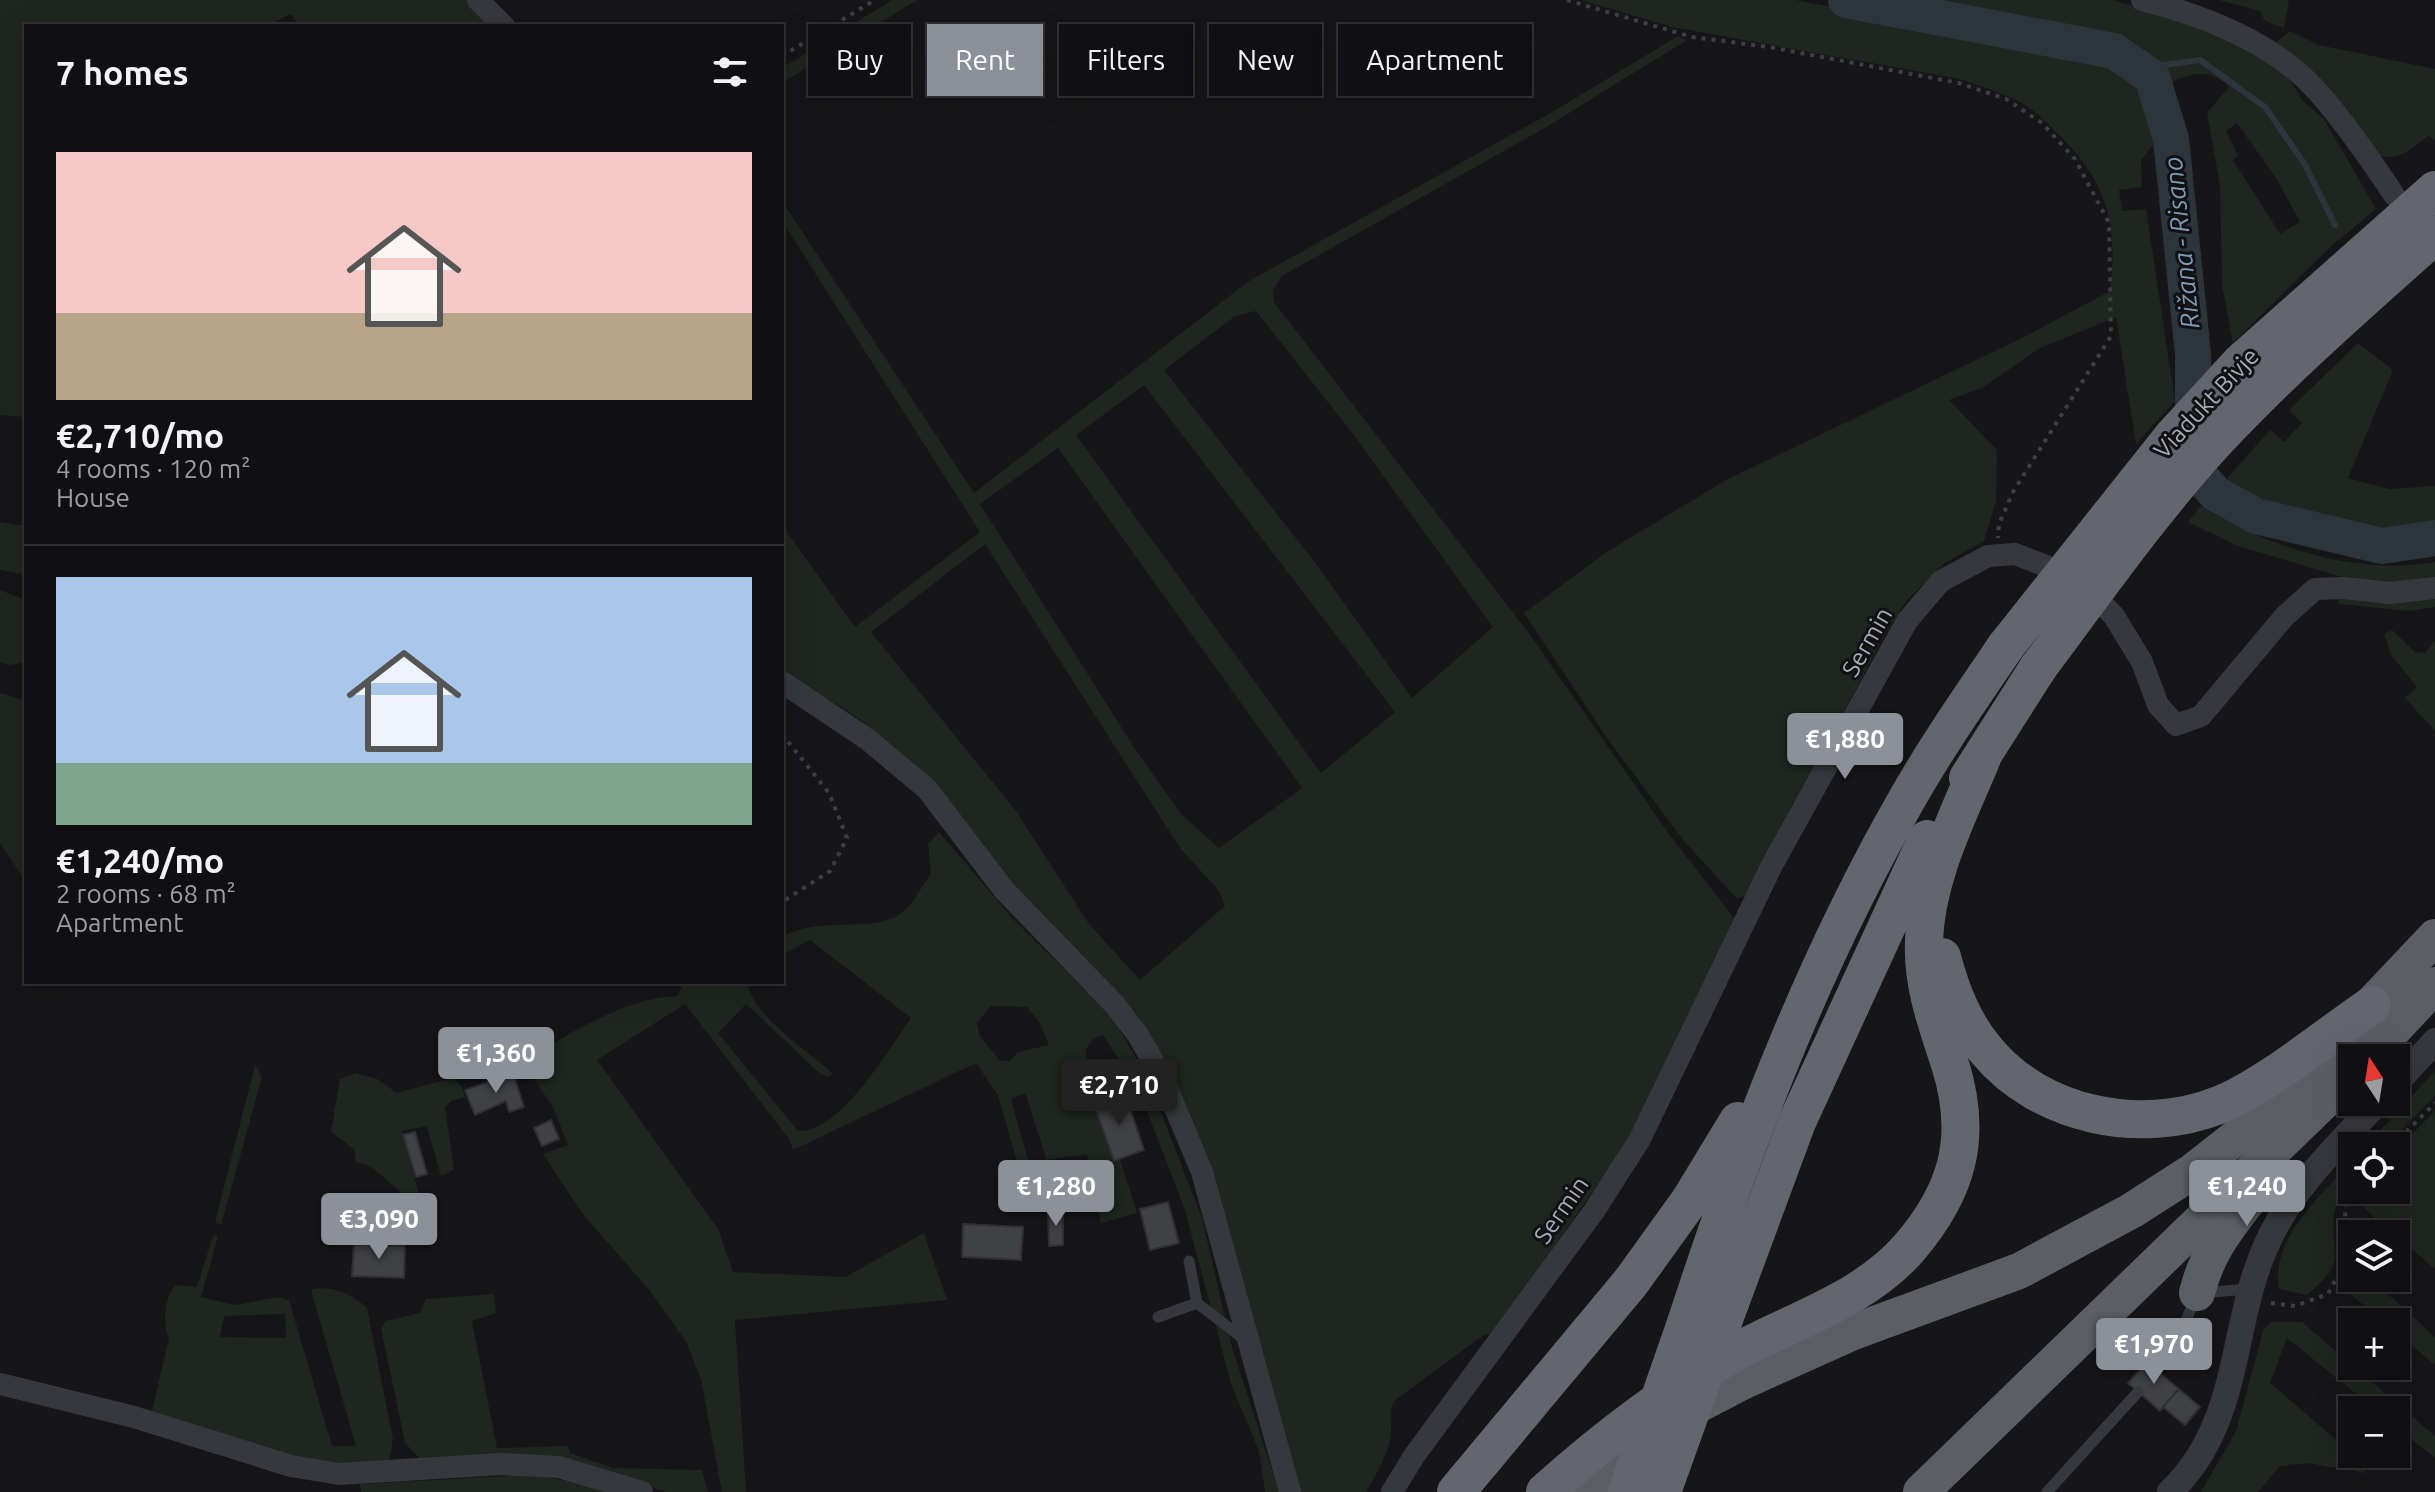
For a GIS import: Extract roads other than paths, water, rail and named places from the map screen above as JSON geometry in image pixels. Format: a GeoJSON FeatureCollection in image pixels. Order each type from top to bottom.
{"type":"FeatureCollection","features":[{"type":"Feature","properties":{"kind":"highway","name":"Viadukt Bivje"},"geometry":{"type":"LineString","coordinates":[[1774,1074],[1837,933],[1908,798],[2006,646],[2173,436],[2240,363],[2435,190]]}},
{"type":"Feature","properties":{"kind":"highway","name":"Viadukt Bivje"},"geometry":{"type":"LineString","coordinates":[[1982,758],[2038,668],[2126,550],[2214,444],[2339,320],[2435,235]]}},
{"type":"Feature","properties":{"kind":"highway"},"geometry":{"type":"LineString","coordinates":[[1545,1492],[1676,1386],[1738,1351],[1825,1310],[1866,1283],[1907,1251],[1935,1214],[1951,1185],[1961,1146],[1961,1132],[1956,1091],[1926,983],[1923,943],[1928,897],[1982,758]]}},
{"type":"Feature","properties":{"kind":"highway"},"geometry":{"type":"LineString","coordinates":[[1627,1492],[1924,842],[1982,758]]}},
{"type":"Feature","properties":{"kind":"highway"},"geometry":{"type":"LineString","coordinates":[[1959,812],[1940,915],[1941,956],[1951,992],[1986,1050],[2007,1071],[2070,1107],[2135,1120],[2174,1117],[2220,1104],[2372,1005]]}},
{"type":"Feature","properties":{"kind":"highway"},"geometry":{"type":"LineString","coordinates":[[1583,1492],[1669,1420],[1742,1382],[1853,1332],[2019,1271],[2131,1211],[2192,1172],[2248,1128],[2372,1005],[2435,937]]}},
{"type":"Feature","properties":{"kind":"highway"},"geometry":{"type":"LineString","coordinates":[[2380,1044],[2435,985]]}},
{"type":"Feature","properties":{"kind":"highway"},"geometry":{"type":"LineString","coordinates":[[1662,1492],[1704,1323],[1727,1196],[1774,1074]]}},
{"type":"Feature","properties":{"kind":"highway"},"geometry":{"type":"LineString","coordinates":[[1456,1492],[1631,1282],[1690,1200],[1726,1137],[1774,1074]]}},
{"type":"Feature","properties":{"kind":"highway"},"geometry":{"type":"LineString","coordinates":[[1921,1492],[2338,1088]]}},
{"type":"Feature","properties":{"kind":"highway"},"geometry":{"type":"LineString","coordinates":[[2197,1293],[2203,1267],[2215,1243],[2250,1197],[2289,1158],[2338,1093]]}},
{"type":"Feature","properties":{"kind":"street"},"geometry":{"type":"LineString","coordinates":[[478,0],[502,24]]}},
{"type":"Feature","properties":{"kind":"street"},"geometry":{"type":"LineString","coordinates":[[2142,0],[2192,13],[2283,62],[2317,90],[2394,195]]}},
{"type":"Feature","properties":{"kind":"street","name":"Sermin"},"geometry":{"type":"LineString","coordinates":[[1392,1492],[1414,1456],[1594,1211],[1640,1139],[1771,867],[1907,621],[1941,581],[1996,556],[2015,554],[2077,578],[2114,616],[2142,662],[2158,705],[2176,725],[2201,716],[2284,617],[2315,589],[2390,593],[2435,588]]}},
{"type":"Feature","properties":{"kind":"street"},"geometry":{"type":"LineString","coordinates":[[784,683],[867,739],[927,789],[1004,890],[1115,1005],[1138,1035],[1163,1079],[1202,1172],[1290,1492]]}},
{"type":"Feature","properties":{"kind":"street"},"geometry":{"type":"LineString","coordinates":[[2410,1068],[2435,1041]]}},
{"type":"Feature","properties":{"kind":"street"},"geometry":{"type":"LineString","coordinates":[[2170,1492],[2188,1474],[2223,1410],[2250,1295],[2271,1235],[2298,1192],[2366,1116]]}},
{"type":"Feature","properties":{"kind":"street"},"geometry":{"type":"LineString","coordinates":[[0,1384],[134,1417],[291,1466],[339,1474],[501,1464],[559,1467],[642,1492]]}},
{"type":"Feature","properties":{"kind":"lane"},"geometry":{"type":"LineString","coordinates":[[1189,1261],[1197,1303],[1246,1340]]}},
{"type":"Feature","properties":{"kind":"lane"},"geometry":{"type":"LineString","coordinates":[[2157,1371],[2180,1336],[2197,1293],[2250,1295]]}},
{"type":"Feature","properties":{"kind":"lane"},"geometry":{"type":"LineString","coordinates":[[1158,1317],[1197,1303]]}},
{"type":"Feature","properties":{"kind":"lane"},"geometry":{"type":"LineString","coordinates":[[2047,1492],[2138,1392]]}},
{"type":"Feature","properties":{"kind":"waterway","name":"Rižana - Risano"},"geometry":{"type":"LineString","coordinates":[[1846,0],[2114,51],[2152,77],[2171,139],[2193,354],[2193,439],[2198,474],[2216,494],[2256,516],[2382,546],[2435,538]]}},
{"type":"Feature","properties":{"kind":"waterway"},"geometry":{"type":"LineString","coordinates":[[2142,68],[2200,60],[2265,107],[2304,163],[2335,225]]}}]}
